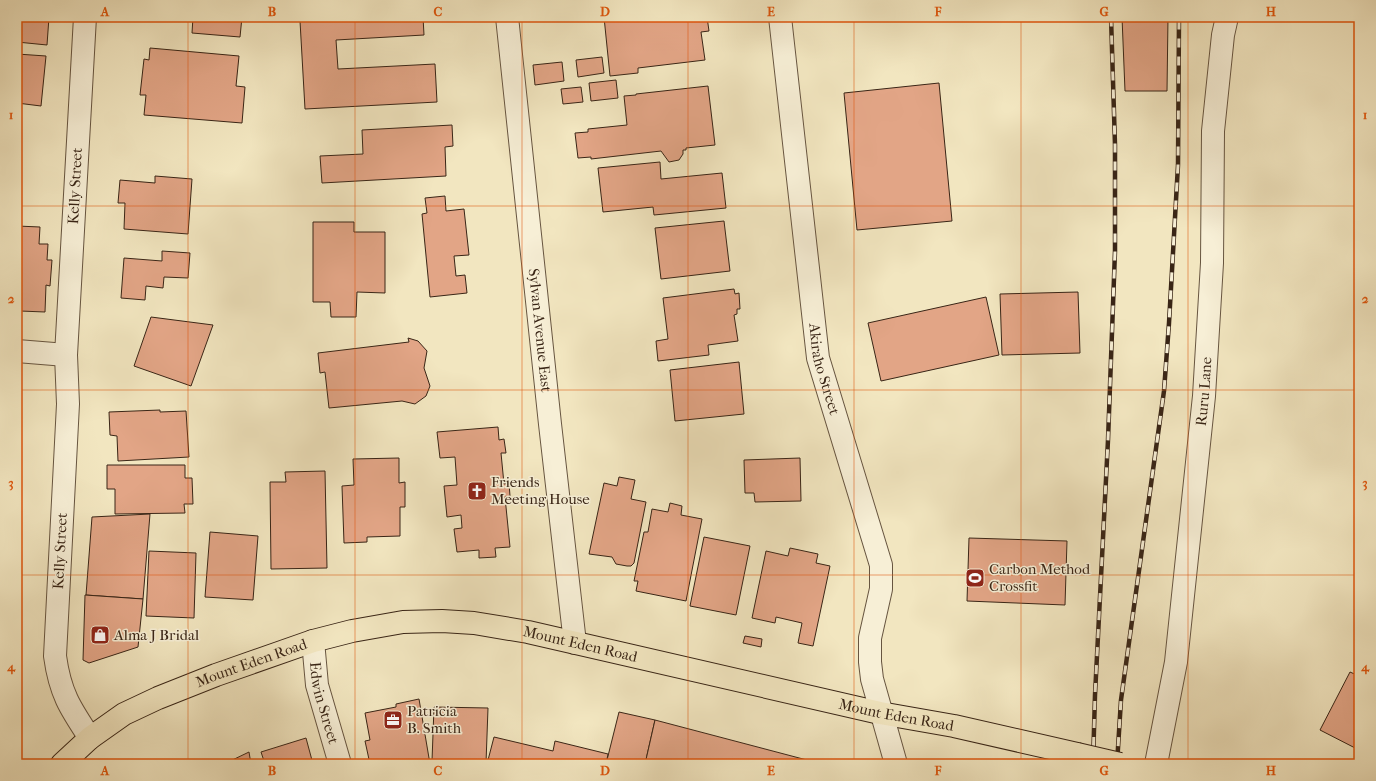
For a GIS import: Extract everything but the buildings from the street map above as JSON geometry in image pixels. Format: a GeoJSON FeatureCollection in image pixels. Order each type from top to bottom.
{"type":"FeatureCollection","features":[{"type":"Feature","properties":{"kind":"main road","name":"Mount Eden Road"},"geometry":{"type":"LineString","coordinates":[[62,764],[90,738],[124,714],[216,674],[313,641],[403,622],[442,621],[474,623],[528,632],[880,713],[954,726],[1120,764]]}},
{"type":"Feature","properties":{"kind":"street","name":"Kelly Street"},"geometry":{"type":"LineString","coordinates":[[85,17],[66,355],[68,404],[55,656],[62,691],[69,706],[90,738]]}},
{"type":"Feature","properties":{"kind":"street","name":"Sylvan Avenue East"},"geometry":{"type":"LineString","coordinates":[[507,17],[550,424],[575,643]]}},
{"type":"Feature","properties":{"kind":"street","name":"Akiraho Street"},"geometry":{"type":"LineString","coordinates":[[780,17],[818,358],[881,565],[881,589],[870,638],[872,679],[880,713],[896,764]]}},
{"type":"Feature","properties":{"kind":"street","name":"Ruru Lane"},"geometry":{"type":"LineString","coordinates":[[1156,764],[1176,662],[1203,404],[1212,262],[1213,131],[1226,17]]}},
{"type":"Feature","properties":{"kind":"street"},"geometry":{"type":"LineString","coordinates":[[17,351],[66,355]]}},
{"type":"Feature","properties":{"kind":"street","name":"Edwin Street"},"geometry":{"type":"LineString","coordinates":[[313,641],[317,685],[340,764]]}},
{"type":"Feature","properties":{"kind":"railway"},"geometry":{"type":"LineString","coordinates":[[1093,764],[1115,251],[1115,145],[1111,17]]}},
{"type":"Feature","properties":{"kind":"railway"},"geometry":{"type":"LineString","coordinates":[[1117,764],[1121,700],[1164,391],[1178,165],[1179,17]]}},
{"type":"Feature","properties":{"kind":"place","name":"Friends Meeting House"},"geometry":{"type":"Point","coordinates":[477,491]}},
{"type":"Feature","properties":{"kind":"place","name":"Carbon Method Crossfit"},"geometry":{"type":"Point","coordinates":[975,578]}},
{"type":"Feature","properties":{"kind":"place","name":"Alma J Bridal"},"geometry":{"type":"Point","coordinates":[100,635]}},
{"type":"Feature","properties":{"kind":"place","name":"Patricia B. Smith"},"geometry":{"type":"Point","coordinates":[393,720]}}]}
